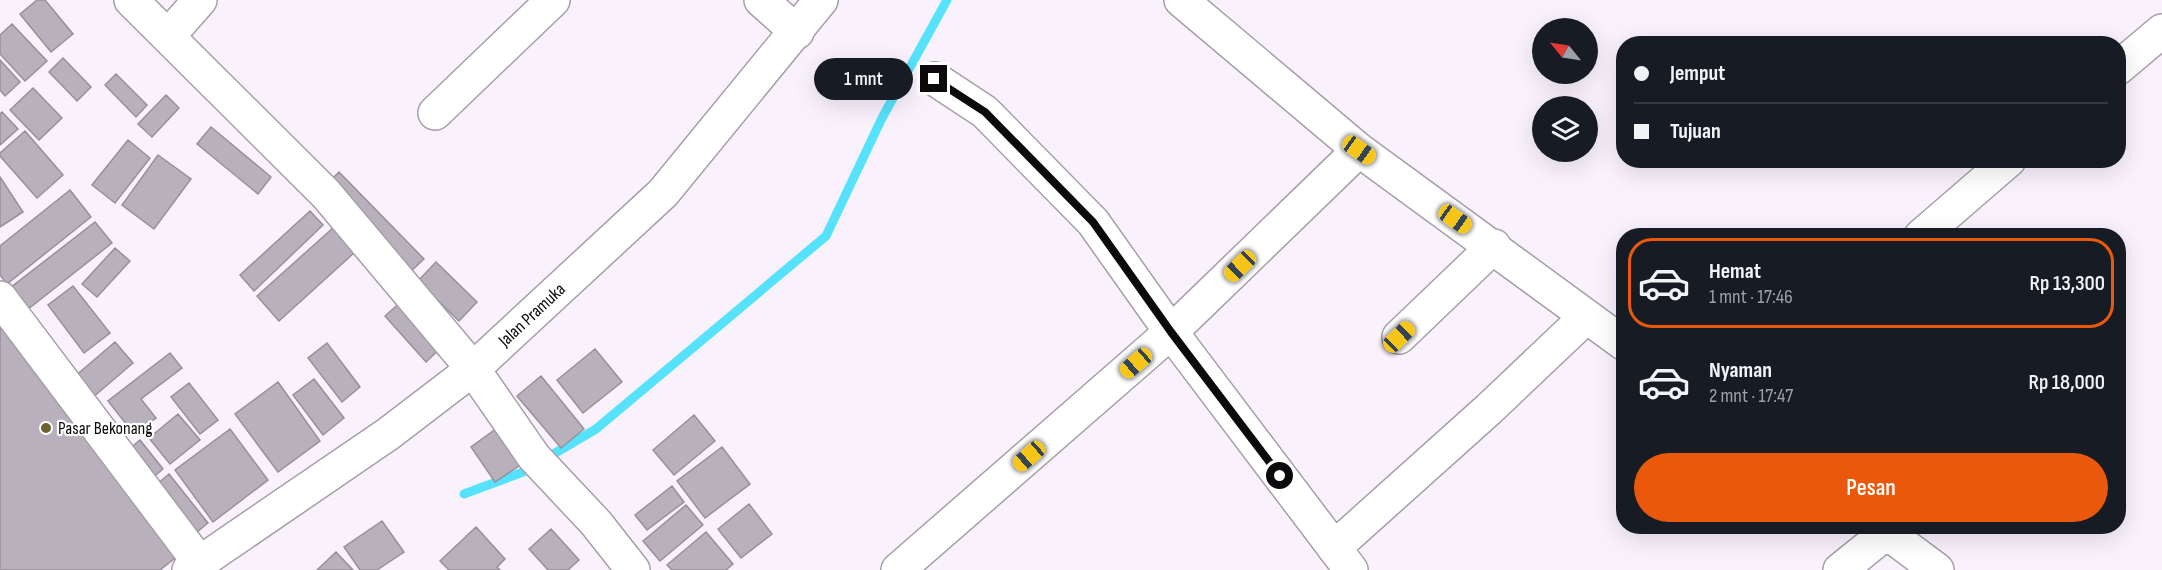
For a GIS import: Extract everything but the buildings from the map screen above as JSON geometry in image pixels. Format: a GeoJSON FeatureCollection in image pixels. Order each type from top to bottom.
{"type":"FeatureCollection","features":[{"type":"Feature","properties":{"kind":"street"},"geometry":{"type":"LineString","coordinates":[[131,0],[169,35],[326,194],[473,369],[534,457],[596,523],[633,570]]}},
{"type":"Feature","properties":{"kind":"street"},"geometry":{"type":"LineString","coordinates":[[169,35],[200,0]]}},
{"type":"Feature","properties":{"kind":"street"},"geometry":{"type":"LineString","coordinates":[[435,113],[553,0]]}},
{"type":"Feature","properties":{"kind":"street"},"geometry":{"type":"LineString","coordinates":[[761,0],[797,32]]}},
{"type":"Feature","properties":{"kind":"street","name":"Jalan Pramuka"},"geometry":{"type":"LineString","coordinates":[[194,566],[305,493],[473,369],[663,193],[821,0]]}},
{"type":"Feature","properties":{"kind":"street"},"geometry":{"type":"LineString","coordinates":[[1181,0],[1359,150],[1494,246],[1616,338]]}},
{"type":"Feature","properties":{"kind":"street"},"geometry":{"type":"LineString","coordinates":[[2126,61],[2162,31]]}},
{"type":"Feature","properties":{"kind":"street"},"geometry":{"type":"LineString","coordinates":[[934,79],[985,112],[1070,196],[1093,222],[1171,332],[1343,559],[1489,409],[1586,317]]}},
{"type":"Feature","properties":{"kind":"street"},"geometry":{"type":"LineString","coordinates":[[898,570],[1171,332],[1359,150]]}},
{"type":"Feature","properties":{"kind":"street"},"geometry":{"type":"LineString","coordinates":[[1930,228],[2000,168]]}},
{"type":"Feature","properties":{"kind":"street"},"geometry":{"type":"LineString","coordinates":[[1399,337],[1494,246]]}},
{"type":"Feature","properties":{"kind":"street"},"geometry":{"type":"LineString","coordinates":[[0,298],[194,566]]}},
{"type":"Feature","properties":{"kind":"street"},"geometry":{"type":"LineString","coordinates":[[1840,570],[1878,534]]}},
{"type":"Feature","properties":{"kind":"street"},"geometry":{"type":"LineString","coordinates":[[1888,534],[1937,570]]}},
{"type":"Feature","properties":{"kind":"waterway"},"geometry":{"type":"LineString","coordinates":[[464,494],[523,472],[596,429],[826,236],[882,118],[947,0]]}},
{"type":"Feature","properties":{"kind":"place","name":"Pasar Bekonang"},"geometry":{"type":"Point","coordinates":[46,428]}},
{"type":"Feature","properties":{"kind":"route"},"geometry":{"type":"LineString","coordinates":[[934,79],[985,112],[1070,196],[1093,222],[1171,332],[1280,476]]}}]}
